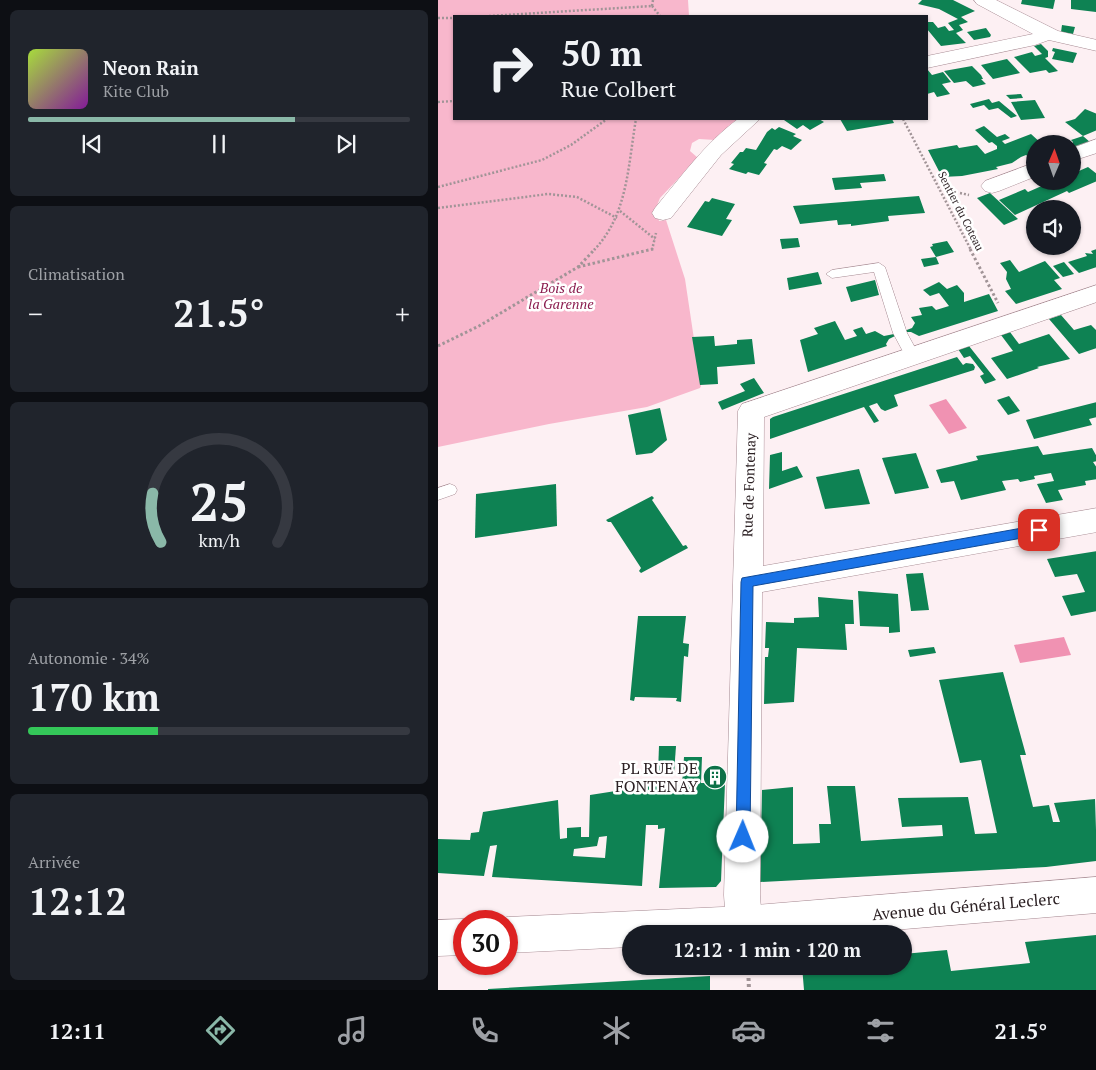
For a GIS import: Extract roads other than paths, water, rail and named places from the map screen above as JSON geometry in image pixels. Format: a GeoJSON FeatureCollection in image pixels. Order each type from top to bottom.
{"type":"FeatureCollection","features":[{"type":"Feature","properties":{"kind":"street"},"geometry":{"type":"LineString","coordinates":[[983,0],[1046,34],[1069,42],[1096,46]]}},
{"type":"Feature","properties":{"kind":"street"},"geometry":{"type":"LineString","coordinates":[[928,62],[1035,40],[1046,34]]}},
{"type":"Feature","properties":{"kind":"street"},"geometry":{"type":"LineString","coordinates":[[663,213],[713,151],[734,130],[749,120]]}},
{"type":"Feature","properties":{"kind":"street"},"geometry":{"type":"LineString","coordinates":[[1081,151],[1096,145]]}},
{"type":"Feature","properties":{"kind":"street"},"geometry":{"type":"LineString","coordinates":[[992,186],[1026,172]]}},
{"type":"Feature","properties":{"kind":"street","name":"Rue de Fontenay"},"geometry":{"type":"LineString","coordinates":[[744,924],[742,895],[751,411],[1096,293]]}},
{"type":"Feature","properties":{"kind":"street"},"geometry":{"type":"LineString","coordinates":[[747,582],[1096,520]]}},
{"type":"Feature","properties":{"kind":"street","name":"Avenue du Général Leclerc"},"geometry":{"type":"LineString","coordinates":[[518,934],[744,924],[1096,895]]}},
{"type":"Feature","properties":{"kind":"street"},"geometry":{"type":"LineString","coordinates":[[438,938],[453,937]]}},
{"type":"Feature","properties":{"kind":"lane"},"geometry":{"type":"LineString","coordinates":[[832,274],[880,267],[900,334],[912,355]]}},
{"type":"Feature","properties":{"kind":"place","name":"PL RUE DE FONTENAY"},"geometry":{"type":"Point","coordinates":[715,777]}},
{"type":"Feature","properties":{"kind":"park label","name":"Bois de la Garenne"},"geometry":{"type":"Point","coordinates":[561,296]}}]}
